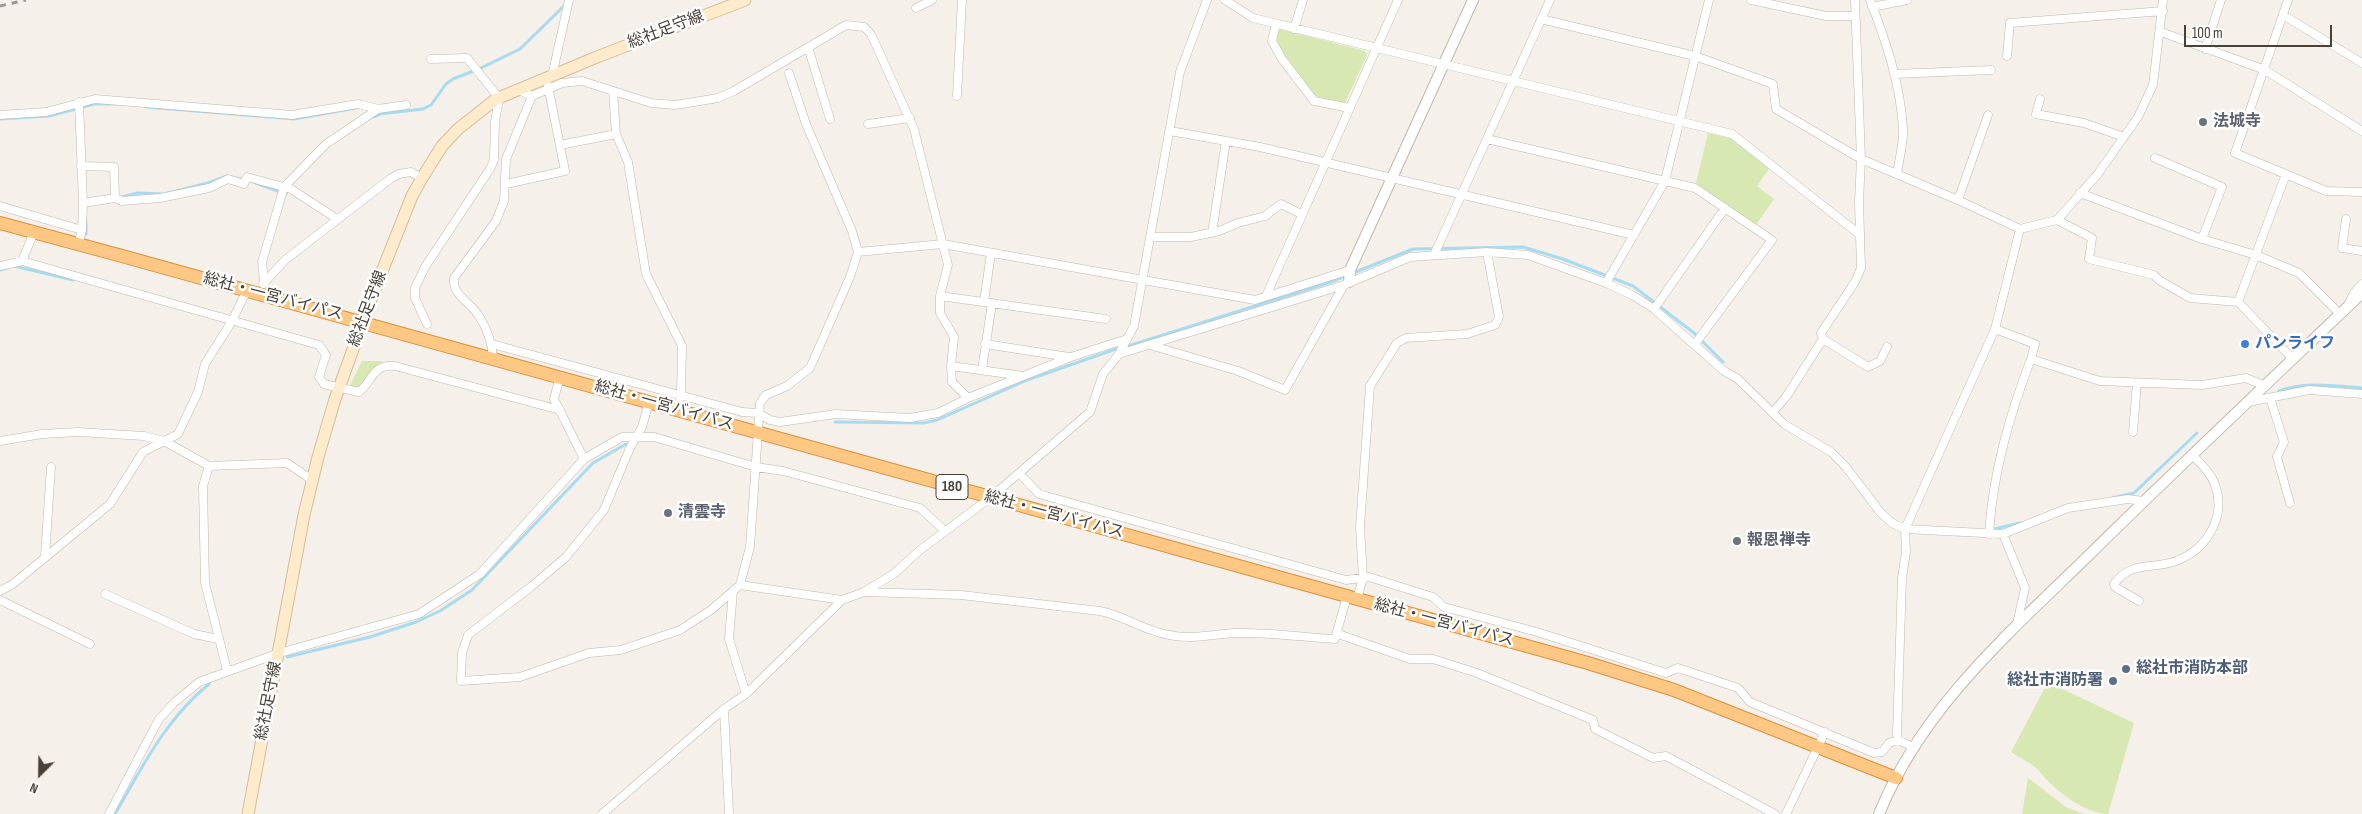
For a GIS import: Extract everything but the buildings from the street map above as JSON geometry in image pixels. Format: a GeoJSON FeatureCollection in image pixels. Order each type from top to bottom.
{"type":"FeatureCollection","features":[{"type":"Feature","properties":{"kind":"highway","name":"総社・一宮バイパス"},"geometry":{"type":"LineString","coordinates":[[0,223],[78,245],[257,288],[363,322],[1588,663],[1674,690],[1896,778]]}},
{"type":"Feature","properties":{"kind":"main road","name":"総社足守線"},"geometry":{"type":"LineString","coordinates":[[248,814],[312,480],[339,388],[363,322],[412,196],[422,178],[442,146],[458,129],[499,98],[549,81],[745,0]]}},
{"type":"Feature","properties":{"kind":"street"},"geometry":{"type":"LineString","coordinates":[[506,184],[565,171],[549,81],[569,0]]}},
{"type":"Feature","properties":{"kind":"street"},"geometry":{"type":"LineString","coordinates":[[916,8],[932,0]]}},
{"type":"Feature","properties":{"kind":"street"},"geometry":{"type":"LineString","coordinates":[[957,96],[962,0]]}},
{"type":"Feature","properties":{"kind":"street"},"geometry":{"type":"LineString","coordinates":[[602,814],[724,709],[746,694],[842,600],[864,592],[896,573],[946,531],[990,498],[1090,412],[1097,386],[1103,374],[1123,347],[1134,326],[1180,72],[1207,0]]}},
{"type":"Feature","properties":{"kind":"street"},"geometry":{"type":"LineString","coordinates":[[1225,0],[1253,18],[1294,29],[1679,123],[1732,134],[1859,234]]}},
{"type":"Feature","properties":{"kind":"street"},"geometry":{"type":"LineString","coordinates":[[1294,29],[1303,0]]}},
{"type":"Feature","properties":{"kind":"street"},"geometry":{"type":"LineString","coordinates":[[1266,296],[1324,162],[1398,0]]}},
{"type":"Feature","properties":{"kind":"street"},"geometry":{"type":"LineString","coordinates":[[1151,345],[1238,370],[1285,390],[1348,277],[1473,0]]}},
{"type":"Feature","properties":{"kind":"street"},"geometry":{"type":"LineString","coordinates":[[1436,250],[1550,0]]}},
{"type":"Feature","properties":{"kind":"street"},"geometry":{"type":"LineString","coordinates":[[1609,278],[1665,181],[1709,0]]}},
{"type":"Feature","properties":{"kind":"street"},"geometry":{"type":"LineString","coordinates":[[1751,0],[1826,16],[1855,16]]}},
{"type":"Feature","properties":{"kind":"street"},"geometry":{"type":"LineString","coordinates":[[1855,0],[1861,159],[1859,234],[1861,268],[1855,282],[1821,333],[1823,339],[1868,367],[1880,361],[1887,347]]}},
{"type":"Feature","properties":{"kind":"street"},"geometry":{"type":"LineString","coordinates":[[1897,174],[1903,128],[1894,74],[1871,3],[1907,0]]}},
{"type":"Feature","properties":{"kind":"street"},"geometry":{"type":"LineString","coordinates":[[1541,19],[1695,56],[1773,84],[1776,109],[1861,159],[1958,200],[2020,229],[2057,220],[2097,175],[2138,117],[2153,85],[2161,32],[2163,0]]}},
{"type":"Feature","properties":{"kind":"street"},"geometry":{"type":"LineString","coordinates":[[2205,49],[2221,0]]}},
{"type":"Feature","properties":{"kind":"street"},"geometry":{"type":"LineString","coordinates":[[2288,0],[2235,153],[2326,191],[2362,192]]}},
{"type":"Feature","properties":{"kind":"street"},"geometry":{"type":"LineString","coordinates":[[2007,56],[2010,24],[2163,11]]}},
{"type":"Feature","properties":{"kind":"street"},"geometry":{"type":"LineString","coordinates":[[2283,14],[2362,63]]}},
{"type":"Feature","properties":{"kind":"street"},"geometry":{"type":"LineString","coordinates":[[1276,24],[1272,41],[1282,59],[1314,101],[1350,108]]}},
{"type":"Feature","properties":{"kind":"street"},"geometry":{"type":"LineString","coordinates":[[549,81],[562,83],[582,81],[651,104],[675,105],[718,98],[846,26],[864,27],[871,34],[914,129],[936,225],[948,265],[940,296],[940,313],[954,337],[951,366],[952,382],[968,398]]}},
{"type":"Feature","properties":{"kind":"street"},"geometry":{"type":"LineString","coordinates":[[2161,32],[2265,70],[2362,131]]}},
{"type":"Feature","properties":{"kind":"street"},"geometry":{"type":"LineString","coordinates":[[808,47],[830,119]]}},
{"type":"Feature","properties":{"kind":"street"},"geometry":{"type":"LineString","coordinates":[[427,324],[415,298],[415,288],[425,267],[490,169],[494,160],[495,122],[499,98],[467,58],[431,59]]}},
{"type":"Feature","properties":{"kind":"street"},"geometry":{"type":"LineString","coordinates":[[1894,74],[1991,70]]}},
{"type":"Feature","properties":{"kind":"street"},"geometry":{"type":"LineString","coordinates":[[649,402],[637,436],[604,510],[566,557],[532,586],[468,635],[462,653],[461,681],[520,677],[589,653],[621,650],[680,630],[711,610],[740,585],[750,547],[760,403],[766,395],[786,386],[810,368],[850,278],[858,252],[852,231],[806,124],[789,73]]}},
{"type":"Feature","properties":{"kind":"street"},"geometry":{"type":"LineString","coordinates":[[493,357],[492,344],[479,315],[453,286],[454,278],[496,221],[504,201],[506,159],[532,96],[549,81]]}},
{"type":"Feature","properties":{"kind":"street"},"geometry":{"type":"LineString","coordinates":[[519,90],[532,96]]}},
{"type":"Feature","properties":{"kind":"street"},"geometry":{"type":"LineString","coordinates":[[614,92],[616,134],[628,162],[646,274],[682,346],[681,394],[677,410]]}},
{"type":"Feature","properties":{"kind":"street"},"geometry":{"type":"LineString","coordinates":[[0,114],[46,112],[80,106],[95,99],[292,115],[358,104],[378,109],[406,105]]}},
{"type":"Feature","properties":{"kind":"street"},"geometry":{"type":"LineString","coordinates":[[2040,99],[2036,114],[2084,123],[2124,137]]}},
{"type":"Feature","properties":{"kind":"street"},"geometry":{"type":"LineString","coordinates":[[78,245],[82,230],[83,203],[80,106]]}},
{"type":"Feature","properties":{"kind":"street"},"geometry":{"type":"LineString","coordinates":[[257,288],[262,262],[285,190],[309,160],[326,144],[378,109]]}},
{"type":"Feature","properties":{"kind":"street"},"geometry":{"type":"LineString","coordinates":[[1958,200],[1988,115]]}},
{"type":"Feature","properties":{"kind":"street"},"geometry":{"type":"LineString","coordinates":[[868,124],[910,118]]}},
{"type":"Feature","properties":{"kind":"street"},"geometry":{"type":"LineString","coordinates":[[1170,131],[1324,162],[1634,235]]}},
{"type":"Feature","properties":{"kind":"street"},"geometry":{"type":"LineString","coordinates":[[560,145],[616,134]]}},
{"type":"Feature","properties":{"kind":"street"},"geometry":{"type":"LineString","coordinates":[[1487,139],[1695,188],[1772,240],[1698,340]]}},
{"type":"Feature","properties":{"kind":"street"},"geometry":{"type":"LineString","coordinates":[[1212,233],[1226,141]]}},
{"type":"Feature","properties":{"kind":"street"},"geometry":{"type":"LineString","coordinates":[[2155,158],[2222,187],[2202,239]]}},
{"type":"Feature","properties":{"kind":"street"},"geometry":{"type":"LineString","coordinates":[[82,166],[114,167],[117,198]]}},
{"type":"Feature","properties":{"kind":"street"},"geometry":{"type":"LineString","coordinates":[[0,591],[13,584],[110,504],[143,452],[178,434],[186,422],[198,392],[205,364],[232,321],[257,288],[285,260],[336,219],[399,174],[411,172],[422,178]]}},
{"type":"Feature","properties":{"kind":"street"},"geometry":{"type":"LineString","coordinates":[[2238,302],[2286,174]]}},
{"type":"Feature","properties":{"kind":"street"},"geometry":{"type":"LineString","coordinates":[[83,203],[117,198],[160,198],[209,188],[228,180],[244,184],[247,177],[285,190],[336,219]]}},
{"type":"Feature","properties":{"kind":"street"},"geometry":{"type":"LineString","coordinates":[[2080,193],[2202,239],[2256,255],[2299,273],[2351,306]]}},
{"type":"Feature","properties":{"kind":"street"},"geometry":{"type":"LineString","coordinates":[[1150,237],[1191,237],[1212,233],[1265,216],[1281,204],[1302,214]]}},
{"type":"Feature","properties":{"kind":"street"},"geometry":{"type":"LineString","coordinates":[[0,206],[82,230]]}},
{"type":"Feature","properties":{"kind":"street"},"geometry":{"type":"LineString","coordinates":[[1656,306],[1725,208]]}},
{"type":"Feature","properties":{"kind":"street"},"geometry":{"type":"LineString","coordinates":[[2346,219],[2342,248],[2362,251]]}},
{"type":"Feature","properties":{"kind":"street"},"geometry":{"type":"LineString","coordinates":[[2057,220],[2092,238],[2089,259],[2154,275],[2159,280],[2190,298],[2238,302],[2293,359]]}},
{"type":"Feature","properties":{"kind":"street"},"geometry":{"type":"LineString","coordinates":[[1898,740],[1900,612],[1906,552],[1905,529],[1995,329],[2020,229]]}},
{"type":"Feature","properties":{"kind":"street"},"geometry":{"type":"LineString","coordinates":[[22,261],[34,232]]}},
{"type":"Feature","properties":{"kind":"street"},"geometry":{"type":"LineString","coordinates":[[858,252],[942,244],[1255,300],[1348,277]]}},
{"type":"Feature","properties":{"kind":"street"},"geometry":{"type":"LineString","coordinates":[[492,344],[742,412],[758,413],[770,420],[780,422],[836,414],[910,418],[938,413],[968,398],[1071,357],[1123,347],[1151,345],[1348,277],[1436,250],[1528,255],[1609,278],[1632,295],[1656,306],[1698,340],[1724,372],[1738,380],[1784,424],[1831,452],[1846,467],[1880,512],[1892,523],[1905,529],[1989,531],[2003,534],[2068,508],[2128,500],[2143,501]]}},
{"type":"Feature","properties":{"kind":"street"},"geometry":{"type":"LineString","coordinates":[[864,592],[961,595],[1100,611],[1116,614],[1158,633],[1171,636],[1200,637],[1236,633],[1335,639],[1352,598],[1363,578],[1360,527],[1370,386],[1397,342],[1406,338],[1467,334],[1496,325],[1498,317],[1487,252]]}},
{"type":"Feature","properties":{"kind":"street"},"geometry":{"type":"LineString","coordinates":[[982,370],[990,254]]}},
{"type":"Feature","properties":{"kind":"street"},"geometry":{"type":"LineString","coordinates":[[0,266],[22,261],[319,345],[326,355],[320,380],[339,388],[359,392],[373,372],[388,366],[395,366],[560,410]]}},
{"type":"Feature","properties":{"kind":"street"},"geometry":{"type":"LineString","coordinates":[[2351,306],[2354,293],[2362,284]]}},
{"type":"Feature","properties":{"kind":"street"},"geometry":{"type":"LineString","coordinates":[[1879,814],[1913,747],[1956,688],[2143,501],[2351,306],[2362,293]]}},
{"type":"Feature","properties":{"kind":"street"},"geometry":{"type":"LineString","coordinates":[[940,296],[1106,319]]}},
{"type":"Feature","properties":{"kind":"street"},"geometry":{"type":"LineString","coordinates":[[1989,531],[1992,490],[2002,446],[2035,344],[1995,329]]}},
{"type":"Feature","properties":{"kind":"street"},"geometry":{"type":"LineString","coordinates":[[1773,412],[1786,397],[1823,339]]}},
{"type":"Feature","properties":{"kind":"street"},"geometry":{"type":"LineString","coordinates":[[985,344],[1071,357]]}},
{"type":"Feature","properties":{"kind":"street"},"geometry":{"type":"LineString","coordinates":[[2031,360],[2100,381],[2202,385],[2246,378],[2265,386]]}},
{"type":"Feature","properties":{"kind":"street"},"geometry":{"type":"LineString","coordinates":[[951,366],[1024,376]]}},
{"type":"Feature","properties":{"kind":"street"},"geometry":{"type":"LineString","coordinates":[[560,376],[554,399],[584,459]]}},
{"type":"Feature","properties":{"kind":"street"},"geometry":{"type":"LineString","coordinates":[[2133,432],[2137,382]]}},
{"type":"Feature","properties":{"kind":"street"},"geometry":{"type":"LineString","coordinates":[[2248,402],[2309,390],[2362,394]]}},
{"type":"Feature","properties":{"kind":"street"},"geometry":{"type":"LineString","coordinates":[[2270,398],[2284,442],[2277,457],[2290,503]]}},
{"type":"Feature","properties":{"kind":"street"},"geometry":{"type":"LineString","coordinates":[[0,441],[42,434],[78,432],[144,436],[164,441],[209,466],[286,463],[312,480]]}},
{"type":"Feature","properties":{"kind":"street"},"geometry":{"type":"LineString","coordinates":[[109,814],[159,719],[175,702],[199,682],[227,670],[278,653],[418,614],[446,598],[480,574],[584,459],[622,438],[637,436],[654,437],[756,467],[783,471],[920,508],[946,531]]}},
{"type":"Feature","properties":{"kind":"street"},"geometry":{"type":"LineString","coordinates":[[2139,601],[2115,587],[2114,584],[2119,576],[2128,570],[2142,566],[2174,562],[2185,557],[2210,535],[2216,522],[2218,496],[2215,484],[2206,469],[2192,455]]}},
{"type":"Feature","properties":{"kind":"street"},"geometry":{"type":"LineString","coordinates":[[209,466],[203,486],[205,583],[227,670]]}},
{"type":"Feature","properties":{"kind":"street"},"geometry":{"type":"LineString","coordinates":[[46,556],[51,467]]}},
{"type":"Feature","properties":{"kind":"street"},"geometry":{"type":"LineString","coordinates":[[1019,473],[1039,494],[1346,580],[1369,577],[1433,596],[1444,607],[1537,632],[1666,673],[1678,668],[1738,688],[1750,702],[1878,754],[1889,743],[1898,740],[1913,747]]}},
{"type":"Feature","properties":{"kind":"street"},"geometry":{"type":"LineString","coordinates":[[2003,534],[2025,588],[2017,626]]}},
{"type":"Feature","properties":{"kind":"street"},"geometry":{"type":"LineString","coordinates":[[740,585],[842,600]]}},
{"type":"Feature","properties":{"kind":"street"},"geometry":{"type":"LineString","coordinates":[[733,591],[729,640],[746,694]]}},
{"type":"Feature","properties":{"kind":"street"},"geometry":{"type":"LineString","coordinates":[[105,594],[194,634],[218,639]]}},
{"type":"Feature","properties":{"kind":"street"},"geometry":{"type":"LineString","coordinates":[[0,600],[90,644]]}},
{"type":"Feature","properties":{"kind":"street"},"geometry":{"type":"LineString","coordinates":[[1338,634],[1410,658],[1433,658],[1520,689],[1593,720],[1595,729],[1653,758],[1666,756],[1775,814]]}},
{"type":"Feature","properties":{"kind":"street"},"geometry":{"type":"LineString","coordinates":[[724,709],[729,814]]}},
{"type":"Feature","properties":{"kind":"street"},"geometry":{"type":"LineString","coordinates":[[1786,814],[1825,732]]}},
{"type":"Feature","properties":{"kind":"green space"},"geometry":{"type":"Polygon","coordinates":[[[1280,29],[1365,51],[1367,55],[1345,103],[1315,96],[1275,41],[1276,31],[1280,29]]]}},
{"type":"Feature","properties":{"kind":"green space"},"geometry":{"type":"Polygon","coordinates":[[[1708,133],[1733,139],[1771,166],[1757,186],[1774,199],[1756,225],[1696,183],[1708,133]]]}},
{"type":"Feature","properties":{"kind":"green space"},"geometry":{"type":"Polygon","coordinates":[[[362,361],[382,361],[381,365],[371,370],[357,389],[350,385],[362,361]]]}},
{"type":"Feature","properties":{"kind":"green space"},"geometry":{"type":"Polygon","coordinates":[[[2048,682],[2134,723],[2108,814],[2090,810],[2070,799],[2053,786],[2034,766],[2011,752],[2048,682]]]}},
{"type":"Feature","properties":{"kind":"green space"},"geometry":{"type":"Polygon","coordinates":[[[2028,778],[2066,807],[2084,814],[2022,814],[2028,778]]]}},
{"type":"Feature","properties":{"kind":"waterway"},"geometry":{"type":"LineString","coordinates":[[380,114],[423,109],[431,105],[446,84],[453,79],[520,49],[567,3]]}},
{"type":"Feature","properties":{"kind":"waterway"},"geometry":{"type":"LineString","coordinates":[[0,119],[49,116],[94,104],[117,104]]}},
{"type":"Feature","properties":{"kind":"waterway"},"geometry":{"type":"LineString","coordinates":[[146,107],[294,119],[356,108]]}},
{"type":"Feature","properties":{"kind":"waterway"},"geometry":{"type":"LineString","coordinates":[[370,118],[381,114]]}},
{"type":"Feature","properties":{"kind":"waterway"},"geometry":{"type":"LineString","coordinates":[[119,198],[137,193],[164,194],[208,183],[227,176],[244,180]]}},
{"type":"Feature","properties":{"kind":"waterway"},"geometry":{"type":"LineString","coordinates":[[253,182],[286,194],[288,189]]}},
{"type":"Feature","properties":{"kind":"waterway"},"geometry":{"type":"LineString","coordinates":[[86,221],[86,234]]}},
{"type":"Feature","properties":{"kind":"waterway"},"geometry":{"type":"LineString","coordinates":[[1125,347],[1328,283],[1413,249],[1523,247],[1563,259],[1633,286],[1694,333],[1723,362]]}},
{"type":"Feature","properties":{"kind":"waterway"},"geometry":{"type":"LineString","coordinates":[[14,266],[73,280]]}},
{"type":"Feature","properties":{"kind":"waterway"},"geometry":{"type":"LineString","coordinates":[[0,270],[8,268]]}},
{"type":"Feature","properties":{"kind":"waterway"},"geometry":{"type":"LineString","coordinates":[[835,422],[924,423],[937,420],[1027,380],[1119,348]]}},
{"type":"Feature","properties":{"kind":"waterway"},"geometry":{"type":"LineString","coordinates":[[2279,391],[2310,385],[2362,388]]}},
{"type":"Feature","properties":{"kind":"waterway"},"geometry":{"type":"LineString","coordinates":[[2112,498],[2134,493],[2197,433]]}},
{"type":"Feature","properties":{"kind":"waterway"},"geometry":{"type":"LineString","coordinates":[[287,657],[370,637],[416,622],[440,611],[472,590],[593,463],[626,444]]}},
{"type":"Feature","properties":{"kind":"waterway"},"geometry":{"type":"LineString","coordinates":[[1990,530],[2020,523]]}},
{"type":"Feature","properties":{"kind":"waterway"},"geometry":{"type":"LineString","coordinates":[[115,814],[145,761],[167,728],[193,698],[209,684]]}},
{"type":"Feature","properties":{"kind":"railway"},"geometry":{"type":"LineString","coordinates":[[0,6],[26,0]]}},
{"type":"Feature","properties":{"kind":"place","name":"法城寺"},"geometry":{"type":"Point","coordinates":[2203,122]}},
{"type":"Feature","properties":{"kind":"place","name":"パンライフ"},"geometry":{"type":"Point","coordinates":[2245,344]}},
{"type":"Feature","properties":{"kind":"place","name":"清雲寺"},"geometry":{"type":"Point","coordinates":[668,513]}},
{"type":"Feature","properties":{"kind":"place","name":"報恩禅寺"},"geometry":{"type":"Point","coordinates":[1737,541]}},
{"type":"Feature","properties":{"kind":"place","name":"総社市消防本部"},"geometry":{"type":"Point","coordinates":[2126,669]}},
{"type":"Feature","properties":{"kind":"place","name":"総社市消防署"},"geometry":{"type":"Point","coordinates":[2113,681]}}]}
